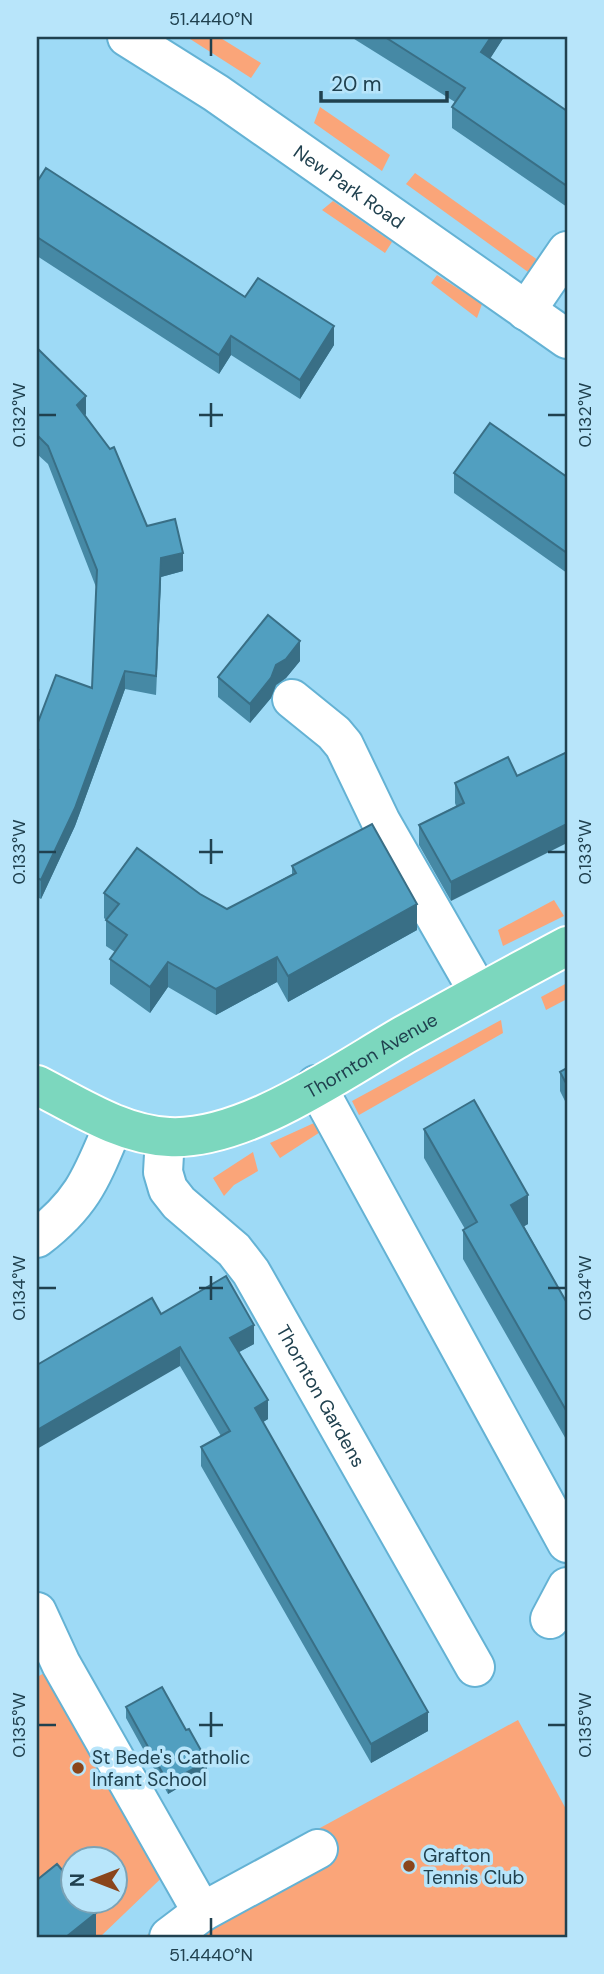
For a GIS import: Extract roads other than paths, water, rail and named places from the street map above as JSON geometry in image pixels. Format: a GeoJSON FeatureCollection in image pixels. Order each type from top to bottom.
{"type":"FeatureCollection","features":[{"type":"Feature","properties":{"kind":"main road","name":"Thornton Avenue"},"geometry":{"type":"LineString","coordinates":[[37,1086],[114,1124],[166,1137],[215,1134],[240,1125],[316,1085],[567,946]]}},
{"type":"Feature","properties":{"kind":"street","name":"New Park Road"},"geometry":{"type":"LineString","coordinates":[[130,38],[216,93],[567,340]]}},
{"type":"Feature","properties":{"kind":"street"},"geometry":{"type":"LineString","coordinates":[[526,311],[567,251]]}},
{"type":"Feature","properties":{"kind":"street"},"geometry":{"type":"LineString","coordinates":[[292,699],[334,733],[344,745],[381,822],[479,993]]}},
{"type":"Feature","properties":{"kind":"street"},"geometry":{"type":"LineString","coordinates":[[316,1085],[567,1542]]}},
{"type":"Feature","properties":{"kind":"street"},"geometry":{"type":"LineString","coordinates":[[37,1238],[65,1217],[82,1196],[114,1124]]}},
{"type":"Feature","properties":{"kind":"street","name":"Thornton Gardens"},"geometry":{"type":"LineString","coordinates":[[166,1137],[163,1172],[168,1189],[179,1203],[234,1250],[251,1272],[475,1667]]}},
{"type":"Feature","properties":{"kind":"street"},"geometry":{"type":"LineString","coordinates":[[37,1612],[61,1664],[202,1912]]}},
{"type":"Feature","properties":{"kind":"street"},"geometry":{"type":"LineString","coordinates":[[169,1937],[202,1912],[318,1849]]}},
{"type":"Feature","properties":{"kind":"place","name":"St Bede's Catholic Infant School"},"geometry":{"type":"Point","coordinates":[78,1768]}},
{"type":"Feature","properties":{"kind":"place","name":"Grafton Tennis Club"},"geometry":{"type":"Point","coordinates":[409,1866]}}]}
